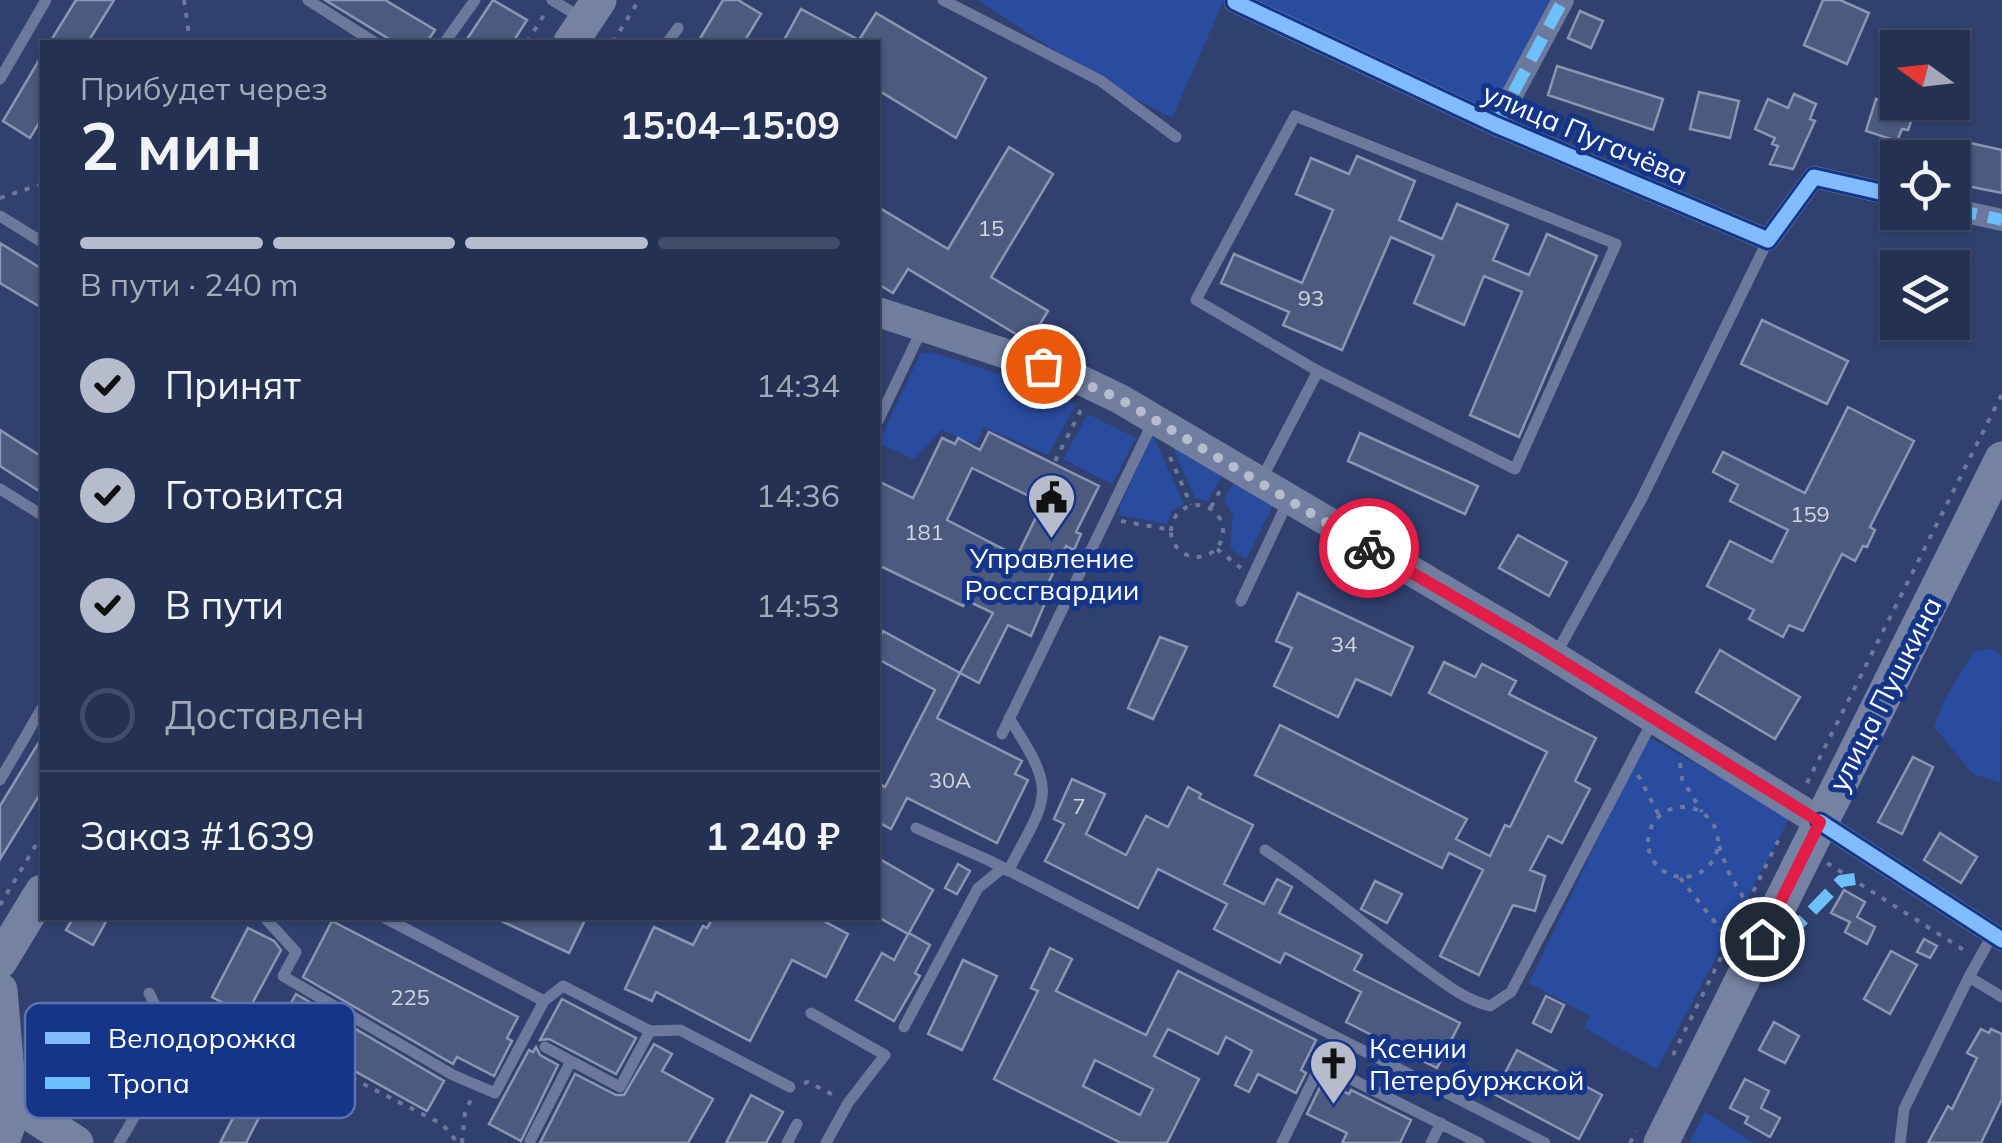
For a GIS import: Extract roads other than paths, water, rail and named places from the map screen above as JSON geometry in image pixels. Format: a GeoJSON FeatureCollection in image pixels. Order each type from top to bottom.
{"type":"FeatureCollection","features":[{"type":"Feature","properties":{"kind":"main road"},"geometry":{"type":"LineString","coordinates":[[880,313],[1068,374],[1093,386],[1554,656],[1820,822]]}},
{"type":"Feature","properties":{"kind":"main road","name":"улица Пушкина"},"geometry":{"type":"LineString","coordinates":[[1649,1135],[1820,822],[2002,459]]}},
{"type":"Feature","properties":{"kind":"main road"},"geometry":{"type":"LineString","coordinates":[[0,961],[10,919],[40,894]]}},
{"type":"Feature","properties":{"kind":"main road"},"geometry":{"type":"LineString","coordinates":[[0,990],[19,1075],[1,1143]]}},
{"type":"Feature","properties":{"kind":"main road"},"geometry":{"type":"LineString","coordinates":[[55,1118],[76,1143]]}},
{"type":"Feature","properties":{"kind":"street"},"geometry":{"type":"LineString","coordinates":[[1496,125],[1563,0]]}},
{"type":"Feature","properties":{"kind":"street","name":"улица Пугачёва"},"geometry":{"type":"LineString","coordinates":[[1235,2],[1496,125],[1768,240]]}},
{"type":"Feature","properties":{"kind":"street"},"geometry":{"type":"LineString","coordinates":[[1768,240],[1814,177],[1880,192]]}},
{"type":"Feature","properties":{"kind":"street"},"geometry":{"type":"LineString","coordinates":[[1970,212],[2002,220]]}},
{"type":"Feature","properties":{"kind":"street"},"geometry":{"type":"LineString","coordinates":[[1820,822],[1997,937]]}},
{"type":"Feature","properties":{"kind":"lane"},"geometry":{"type":"LineString","coordinates":[[0,80],[46,0]]}},
{"type":"Feature","properties":{"kind":"lane"},"geometry":{"type":"LineString","coordinates":[[308,0],[371,40]]}},
{"type":"Feature","properties":{"kind":"lane"},"geometry":{"type":"LineString","coordinates":[[447,40],[475,0]]}},
{"type":"Feature","properties":{"kind":"lane"},"geometry":{"type":"LineString","coordinates":[[552,0],[592,26]]}},
{"type":"Feature","properties":{"kind":"lane"},"geometry":{"type":"LineString","coordinates":[[943,0],[1101,82],[1176,137]]}},
{"type":"Feature","properties":{"kind":"lane"},"geometry":{"type":"LineString","coordinates":[[669,40],[678,28]]}},
{"type":"Feature","properties":{"kind":"lane"},"geometry":{"type":"LineString","coordinates":[[1295,116],[1616,244],[1515,469],[1318,371],[1196,300],[1295,116]]}},
{"type":"Feature","properties":{"kind":"lane"},"geometry":{"type":"LineString","coordinates":[[0,216],[40,241]]}},
{"type":"Feature","properties":{"kind":"lane"},"geometry":{"type":"LineString","coordinates":[[1554,656],[1640,500],[1768,240]]}},
{"type":"Feature","properties":{"kind":"lane"},"geometry":{"type":"LineString","coordinates":[[880,417],[922,328]]}},
{"type":"Feature","properties":{"kind":"lane"},"geometry":{"type":"LineString","coordinates":[[1258,483],[1318,371]]}},
{"type":"Feature","properties":{"kind":"lane"},"geometry":{"type":"LineString","coordinates":[[1002,734],[1154,420]]}},
{"type":"Feature","properties":{"kind":"lane"},"geometry":{"type":"LineString","coordinates":[[0,489],[40,514]]}},
{"type":"Feature","properties":{"kind":"lane"},"geometry":{"type":"LineString","coordinates":[[1242,601],[1288,501]]}},
{"type":"Feature","properties":{"kind":"lane"},"geometry":{"type":"LineString","coordinates":[[0,780],[40,711]]}},
{"type":"Feature","properties":{"kind":"lane"},"geometry":{"type":"LineString","coordinates":[[904,1027],[978,888],[1006,870],[1044,804],[1044,784],[1031,752],[1009,718]]}},
{"type":"Feature","properties":{"kind":"lane"},"geometry":{"type":"LineString","coordinates":[[1265,850],[1306,876],[1377,935],[1469,1000],[1490,1006],[1511,992],[1654,718]]}},
{"type":"Feature","properties":{"kind":"lane"},"geometry":{"type":"LineString","coordinates":[[916,828],[1545,1143]]}},
{"type":"Feature","properties":{"kind":"lane"},"geometry":{"type":"LineString","coordinates":[[267,920],[296,952],[283,976],[331,1003]]}},
{"type":"Feature","properties":{"kind":"lane"},"geometry":{"type":"LineString","coordinates":[[389,920],[544,1001]]}},
{"type":"Feature","properties":{"kind":"lane"},"geometry":{"type":"LineString","coordinates":[[1900,1143],[1904,1110],[1969,977],[1997,937]]}},
{"type":"Feature","properties":{"kind":"lane"},"geometry":{"type":"LineString","coordinates":[[1969,977],[2002,998]]}},
{"type":"Feature","properties":{"kind":"lane"},"geometry":{"type":"LineString","coordinates":[[355,1016],[495,1093],[544,1001],[563,986],[650,1031],[680,1030],[790,1087]]}},
{"type":"Feature","properties":{"kind":"lane"},"geometry":{"type":"LineString","coordinates":[[149,993],[154,1003]]}},
{"type":"Feature","properties":{"kind":"lane"},"geometry":{"type":"LineString","coordinates":[[811,1014],[885,1055],[848,1103],[826,1143]]}},
{"type":"Feature","properties":{"kind":"lane"},"geometry":{"type":"LineString","coordinates":[[545,1047],[620,1086],[650,1031]]}},
{"type":"Feature","properties":{"kind":"lane"},"geometry":{"type":"LineString","coordinates":[[530,1141],[571,1061]]}},
{"type":"Feature","properties":{"kind":"lane"},"geometry":{"type":"LineString","coordinates":[[1282,1143],[1320,1064],[1480,1143]]}},
{"type":"Feature","properties":{"kind":"lane"},"geometry":{"type":"LineString","coordinates":[[119,1143],[134,1118]]}},
{"type":"Feature","properties":{"kind":"lane"},"geometry":{"type":"LineString","coordinates":[[787,1143],[797,1124]]}},
{"type":"Feature","properties":{"kind":"lane"},"geometry":{"type":"LineString","coordinates":[[1430,1143],[1441,1124]]}},
{"type":"Feature","properties":{"kind":"place","name":"Управление Россгвардии"},"geometry":{"type":"Point","coordinates":[1052,540]}},
{"type":"Feature","properties":{"kind":"place","name":"Ксении Петербуржской"},"geometry":{"type":"Point","coordinates":[1334,1106]}}]}
